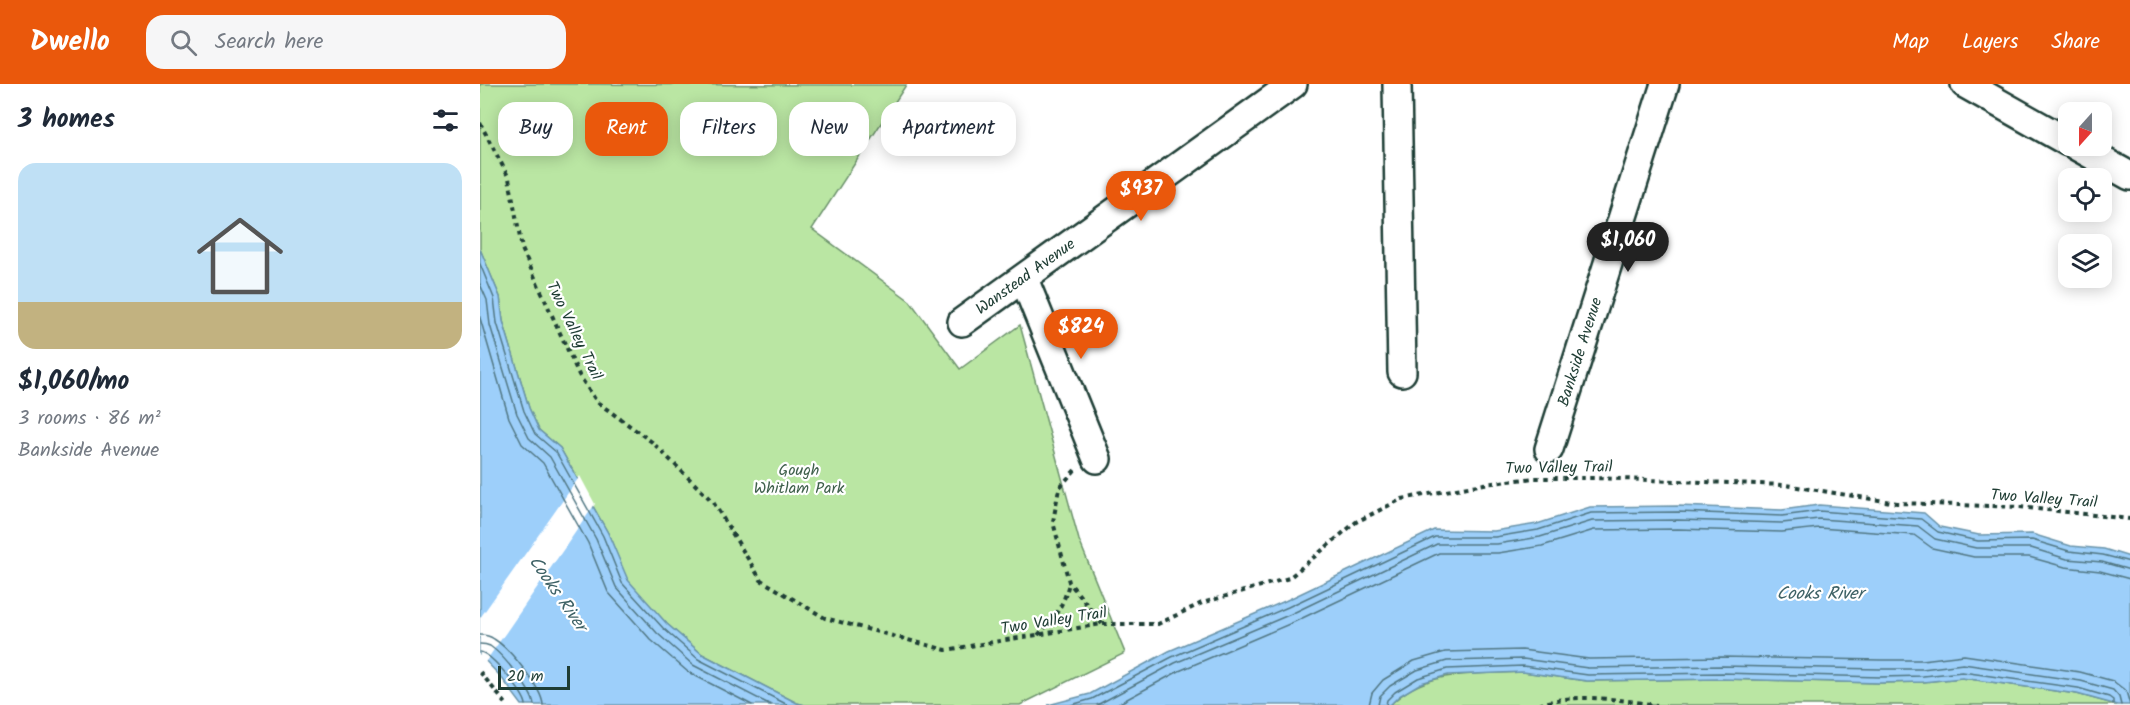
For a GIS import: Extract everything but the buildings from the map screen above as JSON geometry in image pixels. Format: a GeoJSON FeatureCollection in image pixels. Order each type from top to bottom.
{"type":"FeatureCollection","features":[{"type":"Feature","properties":{"kind":"street","name":"Wanstead Avenue"},"geometry":{"type":"LineString","coordinates":[[962,322],[1293,84]]}},
{"type":"Feature","properties":{"kind":"street"},"geometry":{"type":"LineString","coordinates":[[1397,84],[1402,372]]}},
{"type":"Feature","properties":{"kind":"street","name":"Bankside Avenue"},"geometry":{"type":"LineString","coordinates":[[1549,449],[1665,84]]}},
{"type":"Feature","properties":{"kind":"street"},"geometry":{"type":"LineString","coordinates":[[1965,84],[2058,136]]}},
{"type":"Feature","properties":{"kind":"street"},"geometry":{"type":"LineString","coordinates":[[2094,156],[2130,176]]}},
{"type":"Feature","properties":{"kind":"street"},"geometry":{"type":"LineString","coordinates":[[1024,279],[1097,459]]}},
{"type":"Feature","properties":{"kind":"path","name":"Two Valley Trail"},"geometry":{"type":"LineString","coordinates":[[480,123],[508,178],[522,249],[579,375],[597,402],[652,442],[713,502],[761,580],[825,618],[946,650],[1102,624],[1153,625],[1202,603],[1288,578],[1356,522],[1401,499],[1484,483],[1534,478],[1594,478],[1785,485],[1897,503],[2020,507],[2130,519]]}},
{"type":"Feature","properties":{"kind":"path"},"geometry":{"type":"LineString","coordinates":[[1097,459],[1078,467],[1059,488],[1053,522],[1069,582],[1102,624]]}},
{"type":"Feature","properties":{"kind":"path"},"geometry":{"type":"LineString","coordinates":[[1038,635],[1057,615],[1065,600],[1069,582]]}},
{"type":"Feature","properties":{"kind":"path"},"geometry":{"type":"LineString","coordinates":[[480,672],[507,705]]}},
{"type":"Feature","properties":{"kind":"path"},"geometry":{"type":"LineString","coordinates":[[1539,705],[1552,700],[1614,698],[1657,705]]}},
{"type":"Feature","properties":{"kind":"green space","name":"Gough Whitlam Park"},"geometry":{"type":"Polygon","coordinates":[[[480,84],[906,85],[895,102],[881,102],[881,123],[869,142],[869,102],[789,102],[789,156],[860,156],[812,229],[910,301],[960,369],[1020,325],[1079,540],[1125,653],[1020,705],[805,705],[702,654],[667,624],[627,580],[608,533],[560,448],[539,430],[529,408],[503,321],[500,297],[480,249],[480,84]]]}},
{"type":"Feature","properties":{"kind":"green space"},"geometry":{"type":"Polygon","coordinates":[[[1523,672],[1587,681],[1722,679],[1880,683],[1962,678],[2077,694],[2117,705],[1390,705],[1404,693],[1436,679],[1470,674],[1523,672]]]}},
{"type":"Feature","properties":{"kind":"water","name":"Cooks River"},"geometry":{"type":"Polygon","coordinates":[[[480,249],[500,297],[503,321],[529,408],[539,430],[560,448],[608,533],[628,580],[667,624],[702,654],[805,705],[522,705],[501,677],[480,655],[480,249]]]}},
{"type":"Feature","properties":{"kind":"water","name":"Cooks River"},"geometry":{"type":"Polygon","coordinates":[[[1819,505],[1924,513],[1940,527],[1979,535],[2032,534],[2071,546],[2104,549],[2130,557],[2130,705],[2117,705],[2077,694],[1962,678],[1880,683],[1722,679],[1587,681],[1523,672],[1448,675],[1421,683],[1399,696],[1390,705],[1048,705],[1090,694],[1169,651],[1285,601],[1434,530],[1494,531],[1537,524],[1590,507],[1678,506],[1782,510],[1819,505]]]}},
{"type":"Feature","properties":{"kind":"pier"},"geometry":{"type":"Polygon","coordinates":[[[580,476],[595,504],[484,664],[480,660],[480,618],[580,476]]]}}]}
